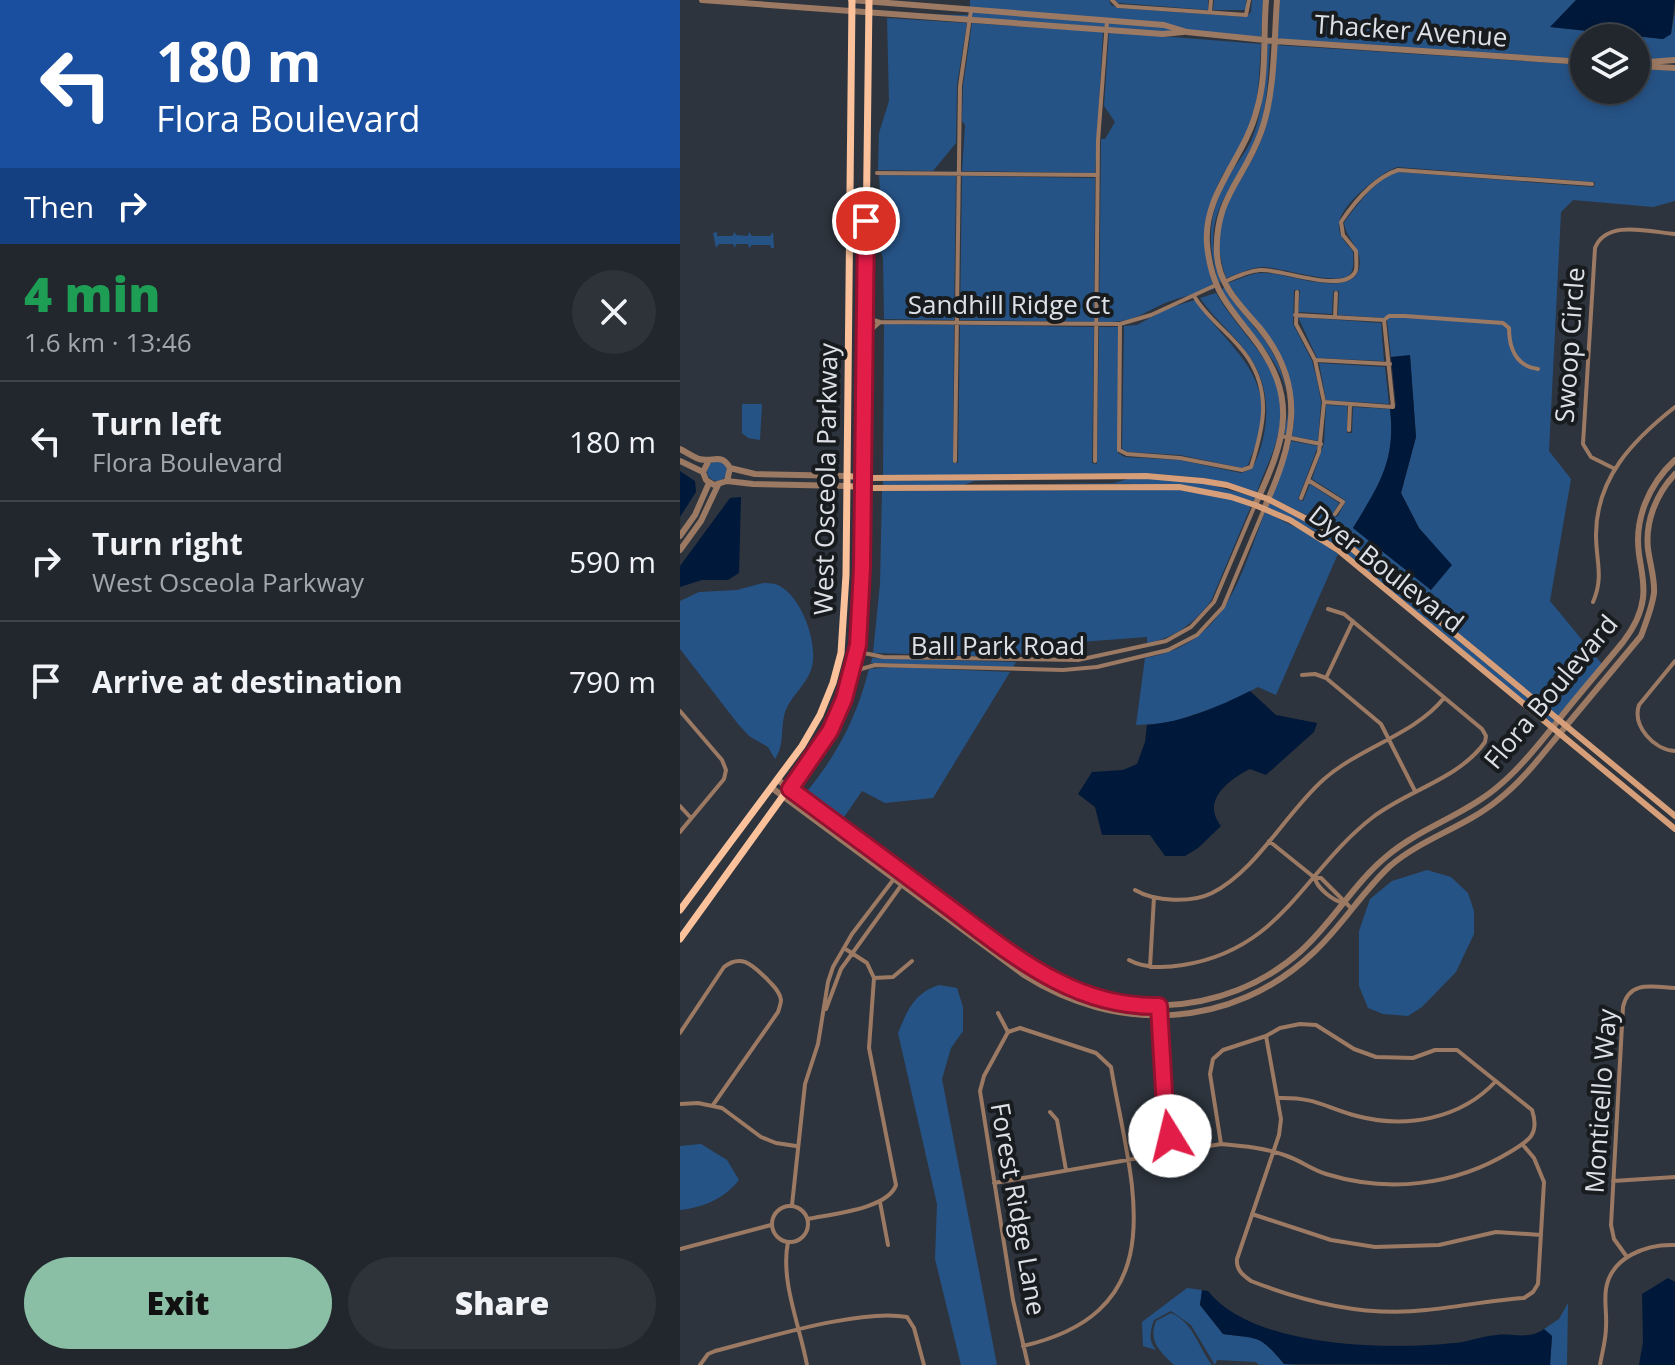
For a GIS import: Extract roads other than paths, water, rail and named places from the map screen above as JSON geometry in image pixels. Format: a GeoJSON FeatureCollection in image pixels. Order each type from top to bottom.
{"type":"FeatureCollection","features":[{"type":"Feature","properties":{"kind":"main road","name":"West Osceola Parkway"},"geometry":{"type":"LineString","coordinates":[[680,910],[815,726],[833,683],[841,653],[847,486],[851,0]]}},
{"type":"Feature","properties":{"kind":"main road","name":"West Osceola Parkway"},"geometry":{"type":"LineString","coordinates":[[680,939],[830,731],[849,685],[858,645],[869,0]]}},
{"type":"Feature","properties":{"kind":"main road","name":"Dyer Boulevard"},"geometry":{"type":"LineString","coordinates":[[847,476],[1127,476],[1203,481],[1268,499],[1345,543],[1675,816]]}},
{"type":"Feature","properties":{"kind":"main road"},"geometry":{"type":"LineString","coordinates":[[1039,487],[1051,481],[1114,480],[1127,476]]}},
{"type":"Feature","properties":{"kind":"main road"},"geometry":{"type":"LineString","coordinates":[[965,487],[974,483],[1024,483],[1029,477]]}},
{"type":"Feature","properties":{"kind":"main road","name":"Dyer Boulevard"},"geometry":{"type":"LineString","coordinates":[[847,486],[1179,487],[1255,505],[1315,534],[1338,550],[1675,829]]}},
{"type":"Feature","properties":{"kind":"street","name":"Thacker Avenue"},"geometry":{"type":"LineString","coordinates":[[705,0],[1570,61]]}},
{"type":"Feature","properties":{"kind":"street"},"geometry":{"type":"LineString","coordinates":[[851,0],[869,0]]}},
{"type":"Feature","properties":{"kind":"street","name":"Thacker Avenue"},"geometry":{"type":"LineString","coordinates":[[869,0],[945,4],[971,10],[1164,25],[1187,32]]}},
{"type":"Feature","properties":{"kind":"street"},"geometry":{"type":"LineString","coordinates":[[1112,0],[1118,6],[1246,15],[1249,0]]}},
{"type":"Feature","properties":{"kind":"street"},"geometry":{"type":"LineString","coordinates":[[1210,12],[1211,0]]}},
{"type":"Feature","properties":{"kind":"street","name":"Ball Park Road"},"geometry":{"type":"LineString","coordinates":[[849,685],[861,669],[875,665],[1039,670],[1097,667],[1168,650],[1197,635],[1223,607],[1268,499],[1285,437],[1285,407],[1271,362],[1227,307],[1216,285],[1207,243],[1209,215],[1224,178],[1248,140],[1259,106],[1266,0]]}},
{"type":"Feature","properties":{"kind":"street","name":"Ball Park Road"},"geometry":{"type":"LineString","coordinates":[[858,645],[864,653],[883,657],[1078,660],[1154,644],[1191,627],[1214,602],[1293,415],[1288,379],[1260,329],[1239,306],[1217,261],[1216,232],[1220,212],[1261,133],[1267,109],[1277,0]]}},
{"type":"Feature","properties":{"kind":"street"},"geometry":{"type":"LineString","coordinates":[[955,461],[960,86],[971,10]]}},
{"type":"Feature","properties":{"kind":"street"},"geometry":{"type":"LineString","coordinates":[[1031,25],[1032,15]]}},
{"type":"Feature","properties":{"kind":"street"},"geometry":{"type":"LineString","coordinates":[[1095,461],[1098,175],[1107,21]]}},
{"type":"Feature","properties":{"kind":"street"},"geometry":{"type":"LineString","coordinates":[[1650,63],[1675,60]]}},
{"type":"Feature","properties":{"kind":"street"},"geometry":{"type":"LineString","coordinates":[[1650,65],[1675,68]]}},
{"type":"Feature","properties":{"kind":"street","name":"Sandhill Ridge Ct"},"geometry":{"type":"LineString","coordinates":[[880,322],[1120,324],[1151,315],[1225,281],[1261,270],[1343,281],[1351,278],[1356,269],[1356,251],[1343,235],[1341,222],[1352,206],[1384,174],[1398,170],[1592,184]]}},
{"type":"Feature","properties":{"kind":"street"},"geometry":{"type":"LineString","coordinates":[[877,173],[1098,175]]}},
{"type":"Feature","properties":{"kind":"street","name":"Swoop Circle"},"geometry":{"type":"LineString","coordinates":[[1615,469],[1591,457],[1583,444],[1595,248],[1605,233],[1613,230],[1675,234]]}},
{"type":"Feature","properties":{"kind":"street"},"geometry":{"type":"LineString","coordinates":[[1297,292],[1296,324],[1315,360],[1324,402],[1321,444],[1301,498]]}},
{"type":"Feature","properties":{"kind":"street"},"geometry":{"type":"LineString","coordinates":[[1335,317],[1336,293]]}},
{"type":"Feature","properties":{"kind":"street"},"geometry":{"type":"LineString","coordinates":[[1120,324],[1119,450],[1127,454],[1180,458],[1242,470],[1251,467],[1264,427],[1262,391],[1248,358],[1194,296]]}},
{"type":"Feature","properties":{"kind":"street"},"geometry":{"type":"LineString","coordinates":[[865,312],[870,319],[880,322]]}},
{"type":"Feature","properties":{"kind":"street"},"geometry":{"type":"LineString","coordinates":[[1295,315],[1384,320],[1389,316],[1405,316],[1503,323],[1509,328],[1513,353],[1528,367],[1538,369]]}},
{"type":"Feature","properties":{"kind":"street"},"geometry":{"type":"LineString","coordinates":[[1324,402],[1393,407],[1384,320]]}},
{"type":"Feature","properties":{"kind":"street"},"geometry":{"type":"LineString","coordinates":[[864,340],[869,330],[880,322]]}},
{"type":"Feature","properties":{"kind":"street"},"geometry":{"type":"LineString","coordinates":[[1315,360],[1390,364]]}},
{"type":"Feature","properties":{"kind":"street"},"geometry":{"type":"LineString","coordinates":[[1349,430],[1350,404]]}},
{"type":"Feature","properties":{"kind":"street"},"geometry":{"type":"LineString","coordinates":[[1593,602],[1601,579],[1596,534],[1598,515],[1615,469],[1642,433],[1675,407]]}},
{"type":"Feature","properties":{"kind":"street"},"geometry":{"type":"LineString","coordinates":[[1285,437],[1321,444]]}},
{"type":"Feature","properties":{"kind":"street"},"geometry":{"type":"LineString","coordinates":[[680,449],[697,458],[709,460],[717,457],[725,460],[730,468],[727,481],[718,485],[709,483],[703,472],[680,461]]}},
{"type":"Feature","properties":{"kind":"street"},"geometry":{"type":"LineString","coordinates":[[703,472],[709,460]]}},
{"type":"Feature","properties":{"kind":"street","name":"Flora Boulevard"},"geometry":{"type":"LineString","coordinates":[[778,780],[1038,973],[1080,993],[1116,1003],[1159,1006],[1210,999],[1262,979],[1302,949],[1372,869],[1404,843],[1473,805],[1506,781],[1552,728],[1635,624],[1643,596],[1638,543],[1640,520],[1650,490],[1675,460]]}},
{"type":"Feature","properties":{"kind":"street","name":"Dyer Boulevard"},"geometry":{"type":"LineString","coordinates":[[730,468],[755,474],[847,476]]}},
{"type":"Feature","properties":{"kind":"street","name":"Flora Boulevard"},"geometry":{"type":"LineString","coordinates":[[772,788],[1038,984],[1076,1002],[1118,1013],[1160,1017],[1212,1009],[1266,988],[1302,963],[1379,877],[1404,855],[1475,816],[1511,790],[1641,636],[1654,592],[1648,539],[1651,518],[1660,493],[1675,474]]}},
{"type":"Feature","properties":{"kind":"street"},"geometry":{"type":"LineString","coordinates":[[1308,480],[1343,502],[1335,514]]}},
{"type":"Feature","properties":{"kind":"street","name":"Dyer Boulevard"},"geometry":{"type":"LineString","coordinates":[[727,481],[847,486]]}},
{"type":"Feature","properties":{"kind":"street"},"geometry":{"type":"LineString","coordinates":[[680,536],[695,515],[709,483]]}},
{"type":"Feature","properties":{"kind":"street"},"geometry":{"type":"LineString","coordinates":[[680,550],[701,521],[718,485]]}},
{"type":"Feature","properties":{"kind":"street"},"geometry":{"type":"LineString","coordinates":[[1229,570],[1238,574]]}},
{"type":"Feature","properties":{"kind":"street"},"geometry":{"type":"LineString","coordinates":[[1129,960],[1150,967],[1200,961],[1245,943],[1280,917],[1342,844],[1362,826],[1415,791],[1453,771],[1485,742],[1482,729],[1353,621],[1340,612],[1328,609]]}},
{"type":"Feature","properties":{"kind":"street"},"geometry":{"type":"LineString","coordinates":[[1326,678],[1353,621]]}},
{"type":"Feature","properties":{"kind":"street"},"geometry":{"type":"LineString","coordinates":[[1191,627],[1197,635]]}},
{"type":"Feature","properties":{"kind":"street"},"geometry":{"type":"LineString","coordinates":[[1675,661],[1639,705],[1637,713],[1639,727],[1663,749],[1675,751]]}},
{"type":"Feature","properties":{"kind":"street"},"geometry":{"type":"LineString","coordinates":[[1302,675],[1312,673],[1326,678],[1377,720],[1389,737],[1415,791]]}},
{"type":"Feature","properties":{"kind":"street"},"geometry":{"type":"LineString","coordinates":[[1135,890],[1154,897],[1196,899],[1214,892],[1240,872],[1324,780],[1353,758],[1417,723],[1444,698]]}},
{"type":"Feature","properties":{"kind":"street"},"geometry":{"type":"LineString","coordinates":[[680,711],[722,760],[726,770],[724,779],[680,832]]}},
{"type":"Feature","properties":{"kind":"street"},"geometry":{"type":"LineString","coordinates":[[680,806],[691,818]]}},
{"type":"Feature","properties":{"kind":"street"},"geometry":{"type":"LineString","coordinates":[[1268,841],[1315,878],[1321,878],[1342,896],[1344,903]]}},
{"type":"Feature","properties":{"kind":"street"},"geometry":{"type":"LineString","coordinates":[[792,1205],[805,1084],[818,1044],[828,982],[843,947],[900,871]]}},
{"type":"Feature","properties":{"kind":"street"},"geometry":{"type":"LineString","coordinates":[[824,1015],[841,969],[908,876]]}},
{"type":"Feature","properties":{"kind":"street"},"geometry":{"type":"LineString","coordinates":[[1315,878],[1316,884],[1352,909]]}},
{"type":"Feature","properties":{"kind":"street"},"geometry":{"type":"LineString","coordinates":[[1329,894],[1333,889]]}},
{"type":"Feature","properties":{"kind":"street"},"geometry":{"type":"LineString","coordinates":[[1150,967],[1154,897]]}},
{"type":"Feature","properties":{"kind":"street"},"geometry":{"type":"LineString","coordinates":[[990,950],[996,942]]}},
{"type":"Feature","properties":{"kind":"street"},"geometry":{"type":"LineString","coordinates":[[808,1219],[880,1202],[893,1194],[896,1185],[869,1048],[874,978],[867,963],[843,947]]}},
{"type":"Feature","properties":{"kind":"street"},"geometry":{"type":"LineString","coordinates":[[680,1033],[724,967],[732,961],[752,964],[778,990],[782,1001],[778,1012],[713,1105]]}},
{"type":"Feature","properties":{"kind":"street"},"geometry":{"type":"LineString","coordinates":[[874,978],[893,977],[912,961]]}},
{"type":"Feature","properties":{"kind":"street","name":"Monticello Way"},"geometry":{"type":"LineString","coordinates":[[1627,1257],[1611,1231],[1625,997],[1641,986],[1675,988]]}},
{"type":"Feature","properties":{"kind":"street"},"geometry":{"type":"LineString","coordinates":[[1159,1006],[1170,1140]]}},
{"type":"Feature","properties":{"kind":"street"},"geometry":{"type":"LineString","coordinates":[[998,1013],[1008,1032],[1020,1028],[1030,1030],[1096,1053],[1111,1067],[1135,1210],[1135,1237],[1126,1269],[1118,1286],[1100,1309],[1054,1339],[1023,1346]]}},
{"type":"Feature","properties":{"kind":"street"},"geometry":{"type":"LineString","coordinates":[[1186,1150],[1221,1144],[1251,1146],[1353,1181],[1412,1185],[1472,1171],[1523,1145],[1535,1129],[1532,1110],[1457,1050],[1435,1050],[1413,1058],[1376,1057],[1354,1049],[1316,1025],[1300,1024],[1280,1028],[1266,1036],[1223,1050],[1213,1059],[1210,1074],[1221,1144]]}},
{"type":"Feature","properties":{"kind":"street","name":"Forest Ridge Lane"},"geometry":{"type":"LineString","coordinates":[[1008,1032],[984,1076],[980,1091],[1028,1365]]}},
{"type":"Feature","properties":{"kind":"street"},"geometry":{"type":"LineString","coordinates":[[1266,1036],[1281,1119],[1236,1265],[1241,1274],[1251,1281],[1325,1303],[1384,1312],[1524,1298],[1538,1284],[1544,1182],[1534,1158],[1523,1145]]}},
{"type":"Feature","properties":{"kind":"street"},"geometry":{"type":"LineString","coordinates":[[1278,1098],[1302,1097],[1358,1116],[1411,1121],[1436,1117],[1461,1108],[1483,1095],[1496,1081]]}},
{"type":"Feature","properties":{"kind":"street"},"geometry":{"type":"LineString","coordinates":[[680,1104],[722,1108],[761,1137],[796,1146]]}},
{"type":"Feature","properties":{"kind":"street"},"geometry":{"type":"LineString","coordinates":[[1050,1112],[1057,1120],[1066,1170]]}},
{"type":"Feature","properties":{"kind":"street"},"geometry":{"type":"LineString","coordinates":[[1170,1140],[1181,1142],[1186,1150],[1184,1160],[1176,1165],[1168,1164],[1162,1154],[1164,1144],[1170,1140]]}},
{"type":"Feature","properties":{"kind":"street"},"geometry":{"type":"LineString","coordinates":[[994,1183],[1162,1154]]}},
{"type":"Feature","properties":{"kind":"street"},"geometry":{"type":"LineString","coordinates":[[1613,1181],[1675,1177]]}},
{"type":"Feature","properties":{"kind":"street"},"geometry":{"type":"LineString","coordinates":[[880,1202],[888,1245]]}},
{"type":"Feature","properties":{"kind":"street"},"geometry":{"type":"LineString","coordinates":[[792,1205],[802,1210],[808,1219],[808,1228],[802,1237],[788,1242],[776,1236],[771,1225],[778,1209],[792,1205]]}},
{"type":"Feature","properties":{"kind":"street"},"geometry":{"type":"LineString","coordinates":[[1252,1214],[1331,1240],[1375,1247],[1439,1245],[1496,1232],[1541,1235]]}},
{"type":"Feature","properties":{"kind":"street"},"geometry":{"type":"LineString","coordinates":[[680,1249],[771,1225]]}},
{"type":"Feature","properties":{"kind":"street"},"geometry":{"type":"LineString","coordinates":[[788,1242],[785,1256],[787,1279],[807,1365]]}},
{"type":"Feature","properties":{"kind":"street"},"geometry":{"type":"LineString","coordinates":[[1600,1365],[1606,1328],[1607,1283],[1616,1267],[1627,1257],[1647,1248],[1675,1245]]}},
{"type":"Feature","properties":{"kind":"street"},"geometry":{"type":"LineString","coordinates":[[700,1365],[708,1354],[715,1351],[800,1330],[893,1314],[907,1317],[914,1328],[924,1365]]}}]}
